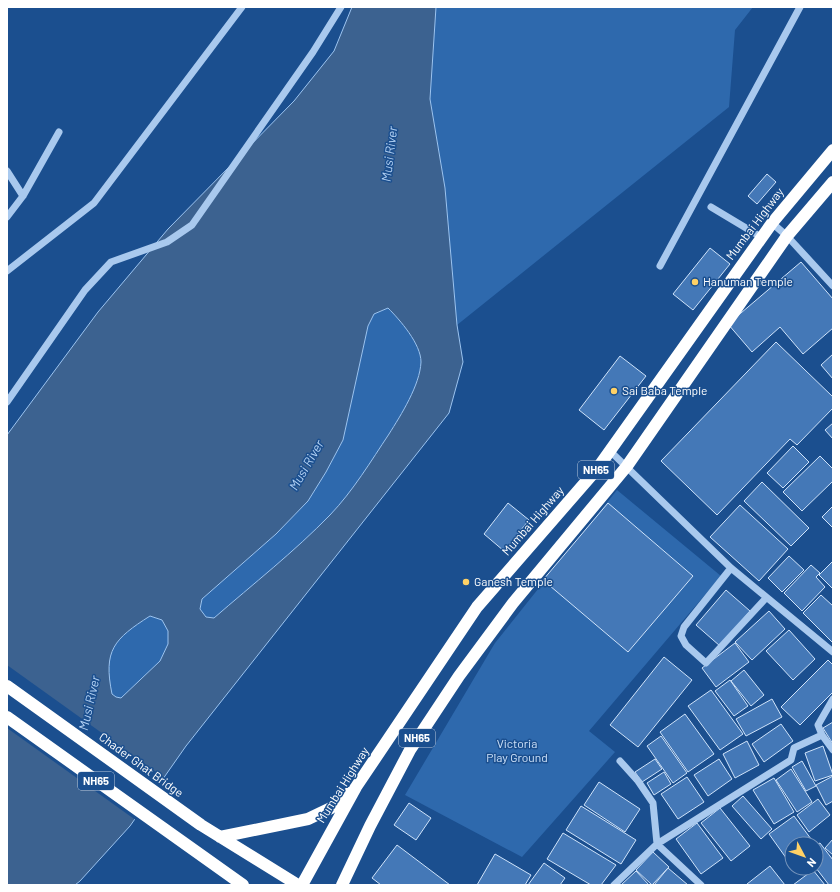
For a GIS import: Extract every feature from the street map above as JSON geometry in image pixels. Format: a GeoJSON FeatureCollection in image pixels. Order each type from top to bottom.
{"type":"FeatureCollection","features":[{"type":"Feature","properties":{"kind":"highway","name":"Mumbai Highway"},"geometry":{"type":"LineString","coordinates":[[302,885],[356,787],[477,607],[597,469],[772,222],[833,150]]}},
{"type":"Feature","properties":{"kind":"highway","name":"NH65"},"geometry":{"type":"LineString","coordinates":[[342,885],[370,826],[410,750],[459,676],[513,603],[627,466],[787,236],[833,182]]}},
{"type":"Feature","properties":{"kind":"highway","name":"Chader Ghat Bridge"},"geometry":{"type":"LineString","coordinates":[[7,686],[220,837]]}},
{"type":"Feature","properties":{"kind":"highway","name":"NH65"},"geometry":{"type":"LineString","coordinates":[[7,717],[186,846],[244,885]]}},
{"type":"Feature","properties":{"kind":"highway","name":"NH65"},"geometry":{"type":"LineString","coordinates":[[220,837],[308,819],[331,808],[356,787]]}},
{"type":"Feature","properties":{"kind":"highway","name":"NH65"},"geometry":{"type":"LineString","coordinates":[[220,837],[298,885]]}},
{"type":"Feature","properties":{"kind":"street"},"geometry":{"type":"LineString","coordinates":[[7,271],[94,203],[242,7]]}},
{"type":"Feature","properties":{"kind":"street"},"geometry":{"type":"LineString","coordinates":[[7,402],[85,290],[111,262],[167,242],[192,226],[313,52],[341,7]]}},
{"type":"Feature","properties":{"kind":"street"},"geometry":{"type":"LineString","coordinates":[[660,266],[800,7]]}},
{"type":"Feature","properties":{"kind":"street"},"geometry":{"type":"LineString","coordinates":[[7,217],[23,196],[59,132]]}},
{"type":"Feature","properties":{"kind":"street"},"geometry":{"type":"LineString","coordinates":[[7,171],[23,196]]}},
{"type":"Feature","properties":{"kind":"street"},"geometry":{"type":"LineString","coordinates":[[711,207],[761,237]]}},
{"type":"Feature","properties":{"kind":"street"},"geometry":{"type":"LineString","coordinates":[[772,222],[833,286]]}},
{"type":"Feature","properties":{"kind":"street"},"geometry":{"type":"LineString","coordinates":[[610,451],[731,568],[833,652]]}},
{"type":"Feature","properties":{"kind":"street"},"geometry":{"type":"LineString","coordinates":[[731,568],[684,627],[681,636],[686,645],[706,663],[766,598]]}},
{"type":"Feature","properties":{"kind":"street"},"geometry":{"type":"LineString","coordinates":[[833,700],[818,725],[822,735],[833,750]]}},
{"type":"Feature","properties":{"kind":"street"},"geometry":{"type":"LineString","coordinates":[[614,885],[657,844],[791,760],[794,748],[822,735]]}},
{"type":"Feature","properties":{"kind":"street"},"geometry":{"type":"LineString","coordinates":[[620,761],[638,781],[653,803],[657,844],[701,885]]}},
{"type":"Feature","properties":{"kind":"green space"},"geometry":{"type":"Polygon","coordinates":[[[436,7],[753,7],[735,30],[729,107],[457,325],[445,188],[430,99],[436,7]]]}},
{"type":"Feature","properties":{"kind":"green space"},"geometry":{"type":"Polygon","coordinates":[[[388,308],[414,340],[420,355],[420,371],[410,400],[354,486],[330,515],[288,555],[214,618],[206,617],[200,609],[202,599],[276,534],[308,501],[326,472],[343,440],[368,326],[374,314],[388,308]]]}},
{"type":"Feature","properties":{"kind":"green space","name":"Victoria Play Ground"},"geometry":{"type":"Polygon","coordinates":[[[617,490],[721,576],[589,731],[615,752],[522,857],[405,795],[495,643],[617,490]]]}},
{"type":"Feature","properties":{"kind":"green space"},"geometry":{"type":"Polygon","coordinates":[[[150,616],[162,620],[168,631],[168,644],[160,661],[121,698],[116,698],[112,694],[109,666],[114,647],[128,632],[150,616]]]}},
{"type":"Feature","properties":{"kind":"water","name":"Musi River"},"geometry":{"type":"Polygon","coordinates":[[[352,7],[436,7],[430,99],[445,188],[457,325],[463,362],[449,413],[186,746],[130,826],[80,881],[75,885],[7,885],[7,435],[98,312],[168,229],[294,101],[334,51],[352,7]],[[388,308],[374,314],[368,326],[343,440],[326,472],[308,501],[276,534],[202,599],[200,609],[206,617],[214,618],[288,555],[330,515],[361,476],[399,418],[414,390],[420,371],[421,362],[418,348],[414,340],[388,308]],[[150,616],[128,632],[114,647],[109,666],[112,694],[116,697],[121,698],[160,661],[168,644],[168,631],[162,620],[150,616]]]}},
{"type":"Feature","properties":{"kind":"pier"},"geometry":{"type":"Polygon","coordinates":[[[7,665],[166,779],[137,821],[7,728],[7,665]]]}},
{"type":"Feature","properties":{"kind":"building"},"geometry":{"type":"Polygon","coordinates":[[[767,174],[776,182],[757,204],[748,196],[767,174]]]}},
{"type":"Feature","properties":{"kind":"building"},"geometry":{"type":"Polygon","coordinates":[[[710,248],[730,264],[693,310],[673,294],[710,248]]]}},
{"type":"Feature","properties":{"kind":"building"},"geometry":{"type":"Polygon","coordinates":[[[801,262],[833,299],[833,328],[803,354],[780,327],[752,352],[728,324],[801,262]]]}},
{"type":"Feature","properties":{"kind":"building"},"geometry":{"type":"Polygon","coordinates":[[[776,342],[833,397],[833,408],[797,445],[790,439],[717,515],[661,461],[776,342]]]}},
{"type":"Feature","properties":{"kind":"building"},"geometry":{"type":"Polygon","coordinates":[[[833,354],[833,379],[821,365],[833,354]]]}},
{"type":"Feature","properties":{"kind":"building"},"geometry":{"type":"Polygon","coordinates":[[[620,356],[646,376],[604,430],[579,410],[620,356]]]}},
{"type":"Feature","properties":{"kind":"building"},"geometry":{"type":"Polygon","coordinates":[[[833,423],[833,439],[825,430],[833,423]]]}},
{"type":"Feature","properties":{"kind":"building"},"geometry":{"type":"Polygon","coordinates":[[[793,446],[809,462],[783,488],[767,473],[793,446]]]}},
{"type":"Feature","properties":{"kind":"building"},"geometry":{"type":"Polygon","coordinates":[[[820,456],[833,469],[833,481],[802,511],[783,492],[820,456]]]}},
{"type":"Feature","properties":{"kind":"building"},"geometry":{"type":"Polygon","coordinates":[[[762,482],[809,528],[791,546],[744,501],[762,482]]]}},
{"type":"Feature","properties":{"kind":"building"},"geometry":{"type":"Polygon","coordinates":[[[508,503],[529,520],[504,551],[484,534],[508,503]]]}},
{"type":"Feature","properties":{"kind":"building"},"geometry":{"type":"Polygon","coordinates":[[[608,503],[693,576],[628,652],[543,580],[608,503]]]}},
{"type":"Feature","properties":{"kind":"building"},"geometry":{"type":"Polygon","coordinates":[[[740,505],[788,549],[759,581],[710,537],[740,505]]]}},
{"type":"Feature","properties":{"kind":"building"},"geometry":{"type":"Polygon","coordinates":[[[833,506],[833,528],[822,517],[833,506]]]}},
{"type":"Feature","properties":{"kind":"building"},"geometry":{"type":"Polygon","coordinates":[[[789,556],[804,570],[782,592],[768,578],[789,556]]]}},
{"type":"Feature","properties":{"kind":"building"},"geometry":{"type":"Polygon","coordinates":[[[833,561],[833,589],[819,575],[833,561]]]}},
{"type":"Feature","properties":{"kind":"building"},"geometry":{"type":"Polygon","coordinates":[[[811,565],[820,573],[816,577],[825,587],[802,611],[784,593],[811,565]]]}},
{"type":"Feature","properties":{"kind":"building"},"geometry":{"type":"Polygon","coordinates":[[[726,590],[750,611],[720,646],[696,625],[726,590]]]}},
{"type":"Feature","properties":{"kind":"building"},"geometry":{"type":"Polygon","coordinates":[[[821,595],[833,606],[833,643],[803,613],[821,595]]]}},
{"type":"Feature","properties":{"kind":"building"},"geometry":{"type":"Polygon","coordinates":[[[769,611],[785,629],[752,660],[735,642],[769,611]]]}},
{"type":"Feature","properties":{"kind":"building"},"geometry":{"type":"Polygon","coordinates":[[[789,630],[815,659],[793,680],[766,651],[789,630]]]}},
{"type":"Feature","properties":{"kind":"building"},"geometry":{"type":"Polygon","coordinates":[[[735,643],[749,662],[716,687],[702,668],[735,643]]]}},
{"type":"Feature","properties":{"kind":"building"},"geometry":{"type":"Polygon","coordinates":[[[664,657],[692,680],[638,747],[610,725],[664,657]]]}},
{"type":"Feature","properties":{"kind":"building"},"geometry":{"type":"Polygon","coordinates":[[[828,660],[833,665],[833,692],[800,725],[781,707],[828,660]]]}},
{"type":"Feature","properties":{"kind":"building"},"geometry":{"type":"Polygon","coordinates":[[[744,670],[764,695],[751,706],[731,681],[744,670]]]}},
{"type":"Feature","properties":{"kind":"building"},"geometry":{"type":"Polygon","coordinates":[[[730,680],[748,706],[734,716],[715,691],[730,680]]]}},
{"type":"Feature","properties":{"kind":"building"},"geometry":{"type":"Polygon","coordinates":[[[711,690],[743,734],[720,750],[688,706],[711,690]]]}},
{"type":"Feature","properties":{"kind":"building"},"geometry":{"type":"Polygon","coordinates":[[[772,699],[782,717],[746,736],[736,719],[772,699]]]}},
{"type":"Feature","properties":{"kind":"building"},"geometry":{"type":"Polygon","coordinates":[[[685,714],[714,754],[688,772],[660,732],[685,714]]]}},
{"type":"Feature","properties":{"kind":"building"},"geometry":{"type":"Polygon","coordinates":[[[833,722],[833,744],[823,728],[833,722]]]}},
{"type":"Feature","properties":{"kind":"building"},"geometry":{"type":"Polygon","coordinates":[[[781,724],[793,741],[764,762],[752,744],[781,724]]]}},
{"type":"Feature","properties":{"kind":"building"},"geometry":{"type":"Polygon","coordinates":[[[661,736],[687,773],[673,783],[647,746],[661,736]]]}},
{"type":"Feature","properties":{"kind":"building"},"geometry":{"type":"Polygon","coordinates":[[[747,741],[759,765],[735,778],[723,754],[747,741]]]}},
{"type":"Feature","properties":{"kind":"building"},"geometry":{"type":"Polygon","coordinates":[[[823,746],[833,775],[815,781],[805,753],[823,746]]]}},
{"type":"Feature","properties":{"kind":"building"},"geometry":{"type":"Polygon","coordinates":[[[655,759],[662,769],[642,782],[635,772],[655,759]]]}},
{"type":"Feature","properties":{"kind":"building"},"geometry":{"type":"Polygon","coordinates":[[[719,759],[732,779],[708,796],[694,775],[719,759]]]}},
{"type":"Feature","properties":{"kind":"building"},"geometry":{"type":"Polygon","coordinates":[[[802,761],[816,786],[806,791],[792,767],[802,761]]]}},
{"type":"Feature","properties":{"kind":"building"},"geometry":{"type":"Polygon","coordinates":[[[791,769],[812,802],[797,812],[776,780],[791,769]]]}},
{"type":"Feature","properties":{"kind":"building"},"geometry":{"type":"Polygon","coordinates":[[[664,772],[671,784],[654,795],[647,783],[664,772]]]}},
{"type":"Feature","properties":{"kind":"building"},"geometry":{"type":"Polygon","coordinates":[[[833,776],[833,801],[826,805],[816,785],[833,776]]]}},
{"type":"Feature","properties":{"kind":"building"},"geometry":{"type":"Polygon","coordinates":[[[687,777],[704,802],[678,819],[661,794],[687,777]]]}},
{"type":"Feature","properties":{"kind":"building"},"geometry":{"type":"Polygon","coordinates":[[[774,778],[794,812],[774,824],[753,790],[774,778]]]}},
{"type":"Feature","properties":{"kind":"building"},"geometry":{"type":"Polygon","coordinates":[[[599,782],[640,809],[625,832],[584,805],[599,782]]]}},
{"type":"Feature","properties":{"kind":"building"},"geometry":{"type":"Polygon","coordinates":[[[743,796],[772,829],[761,839],[732,806],[743,796]]]}},
{"type":"Feature","properties":{"kind":"building"},"geometry":{"type":"Polygon","coordinates":[[[818,799],[830,815],[809,832],[797,815],[818,799]]]}},
{"type":"Feature","properties":{"kind":"building"},"geometry":{"type":"Polygon","coordinates":[[[409,803],[431,818],[416,840],[394,825],[409,803]]]}},
{"type":"Feature","properties":{"kind":"building"},"geometry":{"type":"Polygon","coordinates":[[[581,806],[636,840],[621,864],[566,830],[581,806]]]}},
{"type":"Feature","properties":{"kind":"building"},"geometry":{"type":"Polygon","coordinates":[[[720,808],[750,846],[731,861],[701,823],[720,808]]]}},
{"type":"Feature","properties":{"kind":"building"},"geometry":{"type":"Polygon","coordinates":[[[794,816],[809,836],[784,836],[784,855],[769,834],[794,816]]]}},
{"type":"Feature","properties":{"kind":"building"},"geometry":{"type":"Polygon","coordinates":[[[697,823],[723,858],[701,874],[676,839],[697,823]]]}},
{"type":"Feature","properties":{"kind":"building"},"geometry":{"type":"Polygon","coordinates":[[[563,833],[616,865],[601,885],[591,885],[547,859],[563,833]]]}},
{"type":"Feature","properties":{"kind":"building"},"geometry":{"type":"Polygon","coordinates":[[[833,839],[833,855],[825,848],[833,839]]]}},
{"type":"Feature","properties":{"kind":"building"},"geometry":{"type":"Polygon","coordinates":[[[397,845],[450,885],[381,885],[372,878],[397,845]]]}},
{"type":"Feature","properties":{"kind":"building"},"geometry":{"type":"Polygon","coordinates":[[[824,848],[833,860],[833,885],[829,885],[822,876],[824,876],[824,848]]]}},
{"type":"Feature","properties":{"kind":"building"},"geometry":{"type":"Polygon","coordinates":[[[653,852],[669,867],[652,885],[636,870],[653,852]]]}},
{"type":"Feature","properties":{"kind":"building"},"geometry":{"type":"Polygon","coordinates":[[[495,854],[531,875],[525,885],[477,885],[495,854]]]}},
{"type":"Feature","properties":{"kind":"building"},"geometry":{"type":"Polygon","coordinates":[[[544,863],[565,878],[560,885],[528,885],[544,863]]]}},
{"type":"Feature","properties":{"kind":"building"},"geometry":{"type":"Polygon","coordinates":[[[770,866],[785,885],[747,885],[747,884],[770,866]]]}},
{"type":"Feature","properties":{"kind":"building"},"geometry":{"type":"Polygon","coordinates":[[[668,868],[688,885],[654,885],[668,868]]]}},
{"type":"Feature","properties":{"kind":"building"},"geometry":{"type":"Polygon","coordinates":[[[636,871],[649,885],[621,885],[636,871]]]}},
{"type":"Feature","properties":{"kind":"building"},"geometry":{"type":"Polygon","coordinates":[[[805,876],[818,876],[825,885],[793,885],[805,876]]]}},
{"type":"Feature","properties":{"kind":"place","name":"Hanuman Temple"},"geometry":{"type":"Point","coordinates":[695,282]}},
{"type":"Feature","properties":{"kind":"place","name":"Sai Baba Temple"},"geometry":{"type":"Point","coordinates":[614,391]}},
{"type":"Feature","properties":{"kind":"place","name":"Ganesh Temple"},"geometry":{"type":"Point","coordinates":[466,582]}}]}
